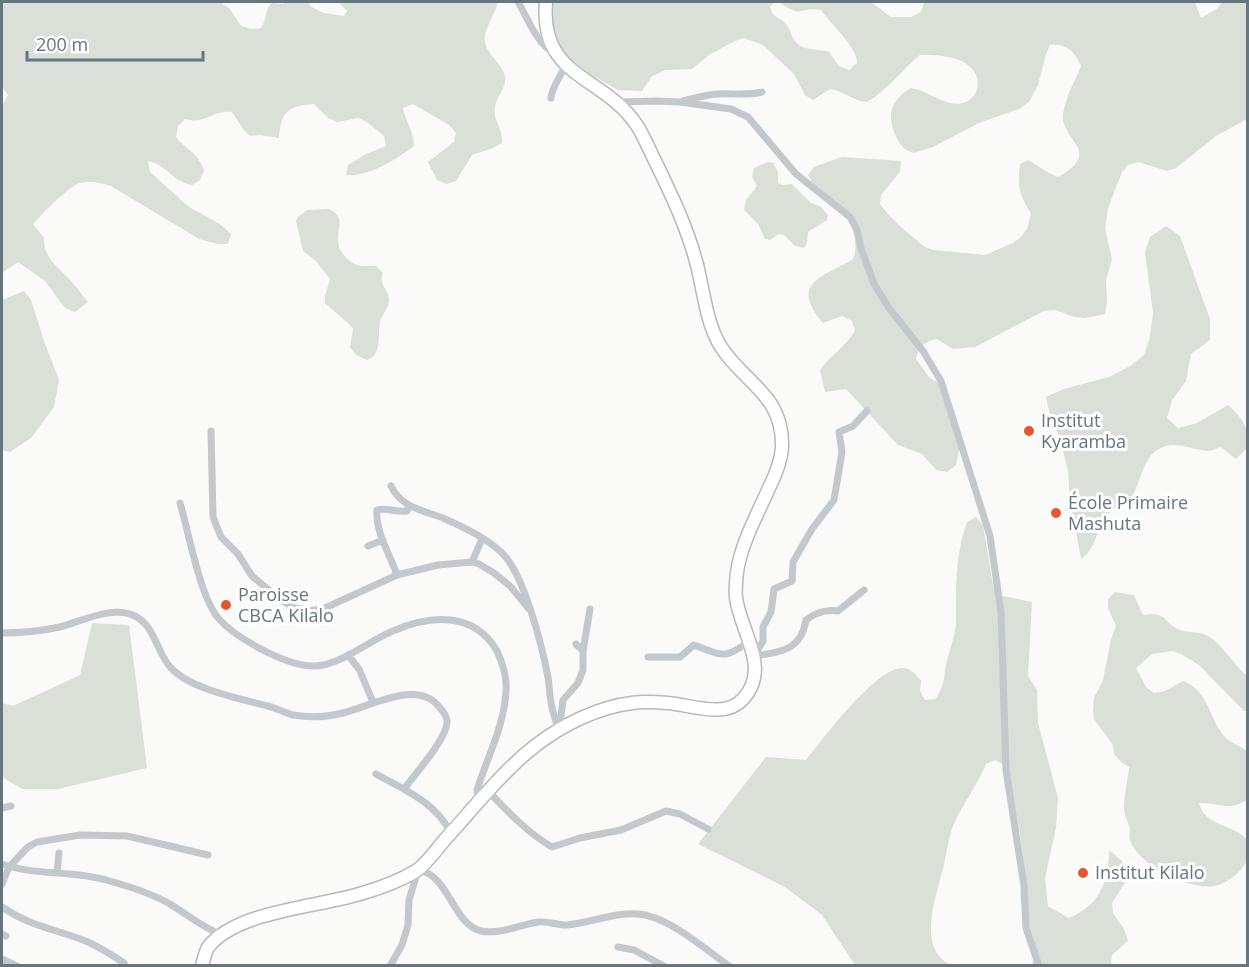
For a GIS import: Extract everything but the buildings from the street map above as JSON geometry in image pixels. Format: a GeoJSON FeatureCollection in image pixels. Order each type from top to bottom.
{"type":"FeatureCollection","features":[{"type":"Feature","properties":{"kind":"highway"},"geometry":{"type":"LineString","coordinates":[[202,966],[206,948],[222,934],[255,918],[363,893],[418,870],[478,803],[535,746],[581,718],[609,708],[634,703],[667,703],[720,710],[733,707],[750,690],[754,677],[754,656],[736,597],[736,571],[747,537],[776,472],[782,453],[782,431],[776,413],[762,390],[719,345],[712,327],[697,263],[676,205],[638,126],[618,102],[566,65],[555,54],[547,34],[546,2]]}},
{"type":"Feature","properties":{"kind":"street"},"geometry":{"type":"LineString","coordinates":[[518,2],[541,41],[555,54]]}},
{"type":"Feature","properties":{"kind":"street"},"geometry":{"type":"LineString","coordinates":[[551,98],[552,88],[560,79],[566,65]]}},
{"type":"Feature","properties":{"kind":"street"},"geometry":{"type":"LineString","coordinates":[[680,102],[697,96],[744,95],[762,92]]}},
{"type":"Feature","properties":{"kind":"street"},"geometry":{"type":"LineString","coordinates":[[618,102],[680,102],[731,109],[748,117],[770,140],[796,174],[850,217],[857,230],[874,284],[889,308],[923,351],[941,381],[990,536],[996,569],[1003,651],[1006,770],[1024,886],[1026,928],[1039,966]]}},
{"type":"Feature","properties":{"kind":"street"},"geometry":{"type":"LineString","coordinates":[[754,656],[763,642],[763,627],[771,612],[774,589],[792,581],[793,562],[812,529],[834,500],[842,452],[839,432],[853,426],[867,411]]}},
{"type":"Feature","properties":{"kind":"street"},"geometry":{"type":"LineString","coordinates":[[211,431],[213,517],[221,537],[238,554],[252,576],[266,589],[295,608],[310,611],[325,608],[396,575],[438,565],[472,562],[494,573],[510,586],[529,609]]}},
{"type":"Feature","properties":{"kind":"street"},"geometry":{"type":"LineString","coordinates":[[391,486],[399,499],[409,506],[441,518],[482,538],[504,554],[513,567],[529,609],[549,680],[553,712],[559,731]]}},
{"type":"Feature","properties":{"kind":"street"},"geometry":{"type":"LineString","coordinates":[[180,503],[196,566],[210,603],[220,620],[268,653],[291,663],[317,666],[348,655],[394,630],[431,620],[449,619],[468,624],[478,628],[486,636],[503,663],[506,692],[502,718],[477,790],[478,803]]}},
{"type":"Feature","properties":{"kind":"street"},"geometry":{"type":"LineString","coordinates":[[396,575],[383,540],[376,516],[377,510],[404,512],[409,506]]}},
{"type":"Feature","properties":{"kind":"street"},"geometry":{"type":"LineString","coordinates":[[472,562],[482,538]]}},
{"type":"Feature","properties":{"kind":"street"},"geometry":{"type":"LineString","coordinates":[[368,546],[383,540]]}},
{"type":"Feature","properties":{"kind":"street"},"geometry":{"type":"LineString","coordinates":[[754,656],[791,647],[804,633],[806,620],[814,614],[831,610],[838,611],[864,590]]}},
{"type":"Feature","properties":{"kind":"street"},"geometry":{"type":"LineString","coordinates":[[559,731],[563,700],[578,683],[583,670],[583,651],[590,609]]}},
{"type":"Feature","properties":{"kind":"street"},"geometry":{"type":"LineString","coordinates":[[2,633],[33,632],[107,612],[134,616],[145,623],[171,669],[180,676],[216,692],[291,715],[326,716],[411,694],[425,695],[436,702],[442,710],[447,721],[445,731],[404,789]]}},
{"type":"Feature","properties":{"kind":"street"},"geometry":{"type":"LineString","coordinates":[[648,657],[681,657],[694,645],[729,655],[751,640]]}},
{"type":"Feature","properties":{"kind":"street"},"geometry":{"type":"LineString","coordinates":[[576,644],[583,651]]}},
{"type":"Feature","properties":{"kind":"street"},"geometry":{"type":"LineString","coordinates":[[348,655],[359,669],[374,702]]}},
{"type":"Feature","properties":{"kind":"street"},"geometry":{"type":"LineString","coordinates":[[376,774],[404,789],[442,817],[451,832]]}},
{"type":"Feature","properties":{"kind":"street"},"geometry":{"type":"LineString","coordinates":[[489,792],[538,839],[552,847],[580,838],[621,830],[666,811],[680,814],[708,829]]}},
{"type":"Feature","properties":{"kind":"street"},"geometry":{"type":"LineString","coordinates":[[2,808],[11,806]]}},
{"type":"Feature","properties":{"kind":"street"},"geometry":{"type":"LineString","coordinates":[[2,884],[5,865],[28,847],[38,842],[80,835],[127,836],[208,855]]}},
{"type":"Feature","properties":{"kind":"street"},"geometry":{"type":"LineString","coordinates":[[57,873],[59,853]]}},
{"type":"Feature","properties":{"kind":"street"},"geometry":{"type":"LineString","coordinates":[[5,865],[25,871],[102,879],[151,895],[171,905],[208,930],[222,934]]}},
{"type":"Feature","properties":{"kind":"street"},"geometry":{"type":"LineString","coordinates":[[390,966],[402,945],[408,925],[409,900],[418,870],[432,874],[467,922],[482,931],[495,931],[540,922],[562,925],[638,914],[661,921],[729,966]]}},
{"type":"Feature","properties":{"kind":"street"},"geometry":{"type":"LineString","coordinates":[[2,907],[36,926],[88,942],[124,963]]}},
{"type":"Feature","properties":{"kind":"street"},"geometry":{"type":"LineString","coordinates":[[618,947],[634,950],[664,966]]}},
{"type":"Feature","properties":{"kind":"street"},"geometry":{"type":"LineString","coordinates":[[2,959],[17,966]]}},
{"type":"Feature","properties":{"kind":"shaded area"},"geometry":{"type":"Polygon","coordinates":[[[2,2],[220,2],[230,9],[241,26],[252,29],[261,28],[272,3],[309,2],[310,6],[324,13],[344,16],[347,11],[338,2],[498,2],[486,31],[485,41],[505,78],[494,111],[502,143],[472,155],[456,181],[446,184],[437,180],[428,162],[454,142],[456,133],[449,125],[413,104],[403,108],[413,136],[414,146],[382,166],[355,175],[346,175],[348,165],[386,146],[384,136],[367,122],[358,118],[337,122],[328,118],[314,104],[298,106],[284,116],[279,138],[250,136],[232,112],[219,113],[198,120],[185,119],[178,126],[176,137],[195,154],[201,163],[204,170],[200,180],[192,185],[185,183],[155,163],[148,161],[150,172],[189,207],[220,224],[231,234],[228,244],[199,239],[111,186],[89,182],[77,184],[60,197],[33,224],[44,238],[48,256],[88,302],[75,312],[65,308],[45,281],[18,262],[2,273],[2,106],[8,95],[2,87],[2,2]]]}},
{"type":"Feature","properties":{"kind":"shaded area"},"geometry":{"type":"Polygon","coordinates":[[[546,2],[778,2],[770,7],[771,10],[787,25],[797,44],[829,52],[839,66],[849,70],[857,63],[856,56],[821,10],[797,11],[779,2],[871,2],[891,17],[911,17],[921,12],[924,2],[1195,2],[1201,18],[1218,8],[1222,2],[1247,2],[1247,119],[1216,136],[1176,168],[1167,171],[1138,162],[1128,165],[1122,172],[1108,208],[1105,229],[1112,259],[1106,280],[1105,314],[1085,318],[1074,317],[1055,310],[1044,311],[975,347],[953,349],[937,339],[925,343],[916,359],[929,377],[940,384],[960,445],[956,465],[947,472],[936,470],[922,454],[898,445],[846,389],[825,392],[820,370],[848,341],[855,330],[852,321],[842,316],[823,323],[813,309],[809,289],[822,276],[853,259],[855,243],[852,227],[843,211],[816,186],[808,175],[814,167],[842,157],[901,161],[900,172],[881,195],[880,204],[903,229],[925,247],[985,255],[1013,243],[1027,229],[1031,214],[1020,190],[1020,164],[1028,160],[1058,177],[1078,160],[1077,146],[1064,124],[1063,115],[1068,96],[1081,66],[1073,52],[1061,45],[1050,45],[1038,85],[1029,102],[1019,109],[979,123],[933,147],[914,153],[902,146],[894,130],[891,114],[895,102],[911,88],[953,104],[966,102],[975,94],[978,83],[974,71],[964,62],[945,56],[920,55],[881,92],[867,102],[830,89],[813,100],[805,95],[794,74],[763,45],[744,38],[709,55],[692,69],[665,70],[651,77],[642,91],[618,90],[588,73],[564,53],[547,34],[546,2]]]}},
{"type":"Feature","properties":{"kind":"shaded area"},"geometry":{"type":"Polygon","coordinates":[[[768,162],[773,163],[778,172],[778,183],[792,184],[811,203],[821,207],[828,215],[827,220],[808,232],[804,248],[795,246],[784,235],[779,234],[770,240],[765,239],[758,224],[744,210],[746,200],[757,186],[752,177],[754,168],[768,162]]]}},
{"type":"Feature","properties":{"kind":"shaded area"},"geometry":{"type":"Polygon","coordinates":[[[329,209],[337,215],[340,222],[338,243],[344,255],[361,266],[376,266],[383,273],[382,281],[389,296],[389,303],[380,322],[377,349],[375,354],[367,360],[356,355],[350,347],[353,329],[325,303],[330,279],[316,261],[303,251],[296,221],[298,217],[307,210],[329,209]]]}},
{"type":"Feature","properties":{"kind":"shaded area"},"geometry":{"type":"Polygon","coordinates":[[[1166,226],[1180,236],[1210,319],[1210,340],[1191,354],[1186,381],[1172,400],[1167,418],[1178,428],[1197,423],[1228,405],[1244,424],[1247,448],[1236,459],[1221,447],[1208,451],[1169,445],[1157,450],[1144,467],[1134,493],[1104,519],[1091,549],[1081,559],[1070,499],[1068,471],[1046,397],[1064,389],[1109,377],[1130,366],[1144,355],[1150,337],[1153,313],[1145,252],[1150,237],[1166,226]]]}},
{"type":"Feature","properties":{"kind":"shaded area"},"geometry":{"type":"Polygon","coordinates":[[[24,291],[31,300],[59,380],[54,407],[31,438],[10,452],[2,450],[2,300],[24,291]]]}},
{"type":"Feature","properties":{"kind":"shaded area"},"geometry":{"type":"Polygon","coordinates":[[[976,517],[983,525],[993,585],[998,595],[1032,602],[1028,676],[1037,690],[1038,723],[1058,798],[1056,828],[1045,878],[1048,906],[1069,918],[1080,913],[1101,891],[1107,872],[1109,850],[1122,861],[1128,878],[1112,903],[1113,913],[1124,929],[1128,941],[1112,955],[1111,965],[1032,965],[1032,942],[1021,902],[1023,862],[1018,821],[1004,765],[995,760],[986,764],[953,826],[932,912],[931,937],[941,958],[951,965],[855,965],[822,915],[785,887],[698,844],[766,757],[806,760],[865,691],[892,671],[906,668],[911,671],[921,681],[920,691],[925,700],[935,699],[943,683],[955,628],[960,546],[967,522],[976,517]]]}},
{"type":"Feature","properties":{"kind":"shaded area"},"geometry":{"type":"Polygon","coordinates":[[[1115,592],[1134,595],[1143,615],[1162,616],[1180,630],[1208,636],[1247,676],[1247,711],[1244,711],[1199,665],[1181,654],[1172,651],[1152,654],[1136,668],[1146,687],[1154,693],[1165,691],[1183,681],[1191,685],[1203,698],[1224,736],[1247,751],[1247,800],[1228,806],[1199,803],[1202,811],[1213,821],[1247,839],[1247,861],[1234,876],[1220,885],[1192,884],[1166,874],[1143,858],[1130,840],[1130,830],[1124,808],[1129,767],[1114,754],[1113,745],[1094,719],[1093,710],[1094,698],[1103,680],[1111,639],[1116,626],[1108,608],[1108,599],[1115,592]]]}},
{"type":"Feature","properties":{"kind":"shaded area"},"geometry":{"type":"Polygon","coordinates":[[[92,623],[129,625],[147,768],[58,789],[22,789],[2,777],[2,703],[13,706],[80,675],[92,623]]]}},
{"type":"Feature","properties":{"kind":"place","name":"Institut Kyaramba"},"geometry":{"type":"Point","coordinates":[1029,431]}},
{"type":"Feature","properties":{"kind":"place","name":"École Primaire Mashuta"},"geometry":{"type":"Point","coordinates":[1056,513]}},
{"type":"Feature","properties":{"kind":"place","name":"Paroisse CBCA Kilalo"},"geometry":{"type":"Point","coordinates":[226,605]}},
{"type":"Feature","properties":{"kind":"place","name":"Institut Kilalo"},"geometry":{"type":"Point","coordinates":[1083,873]}}]}
